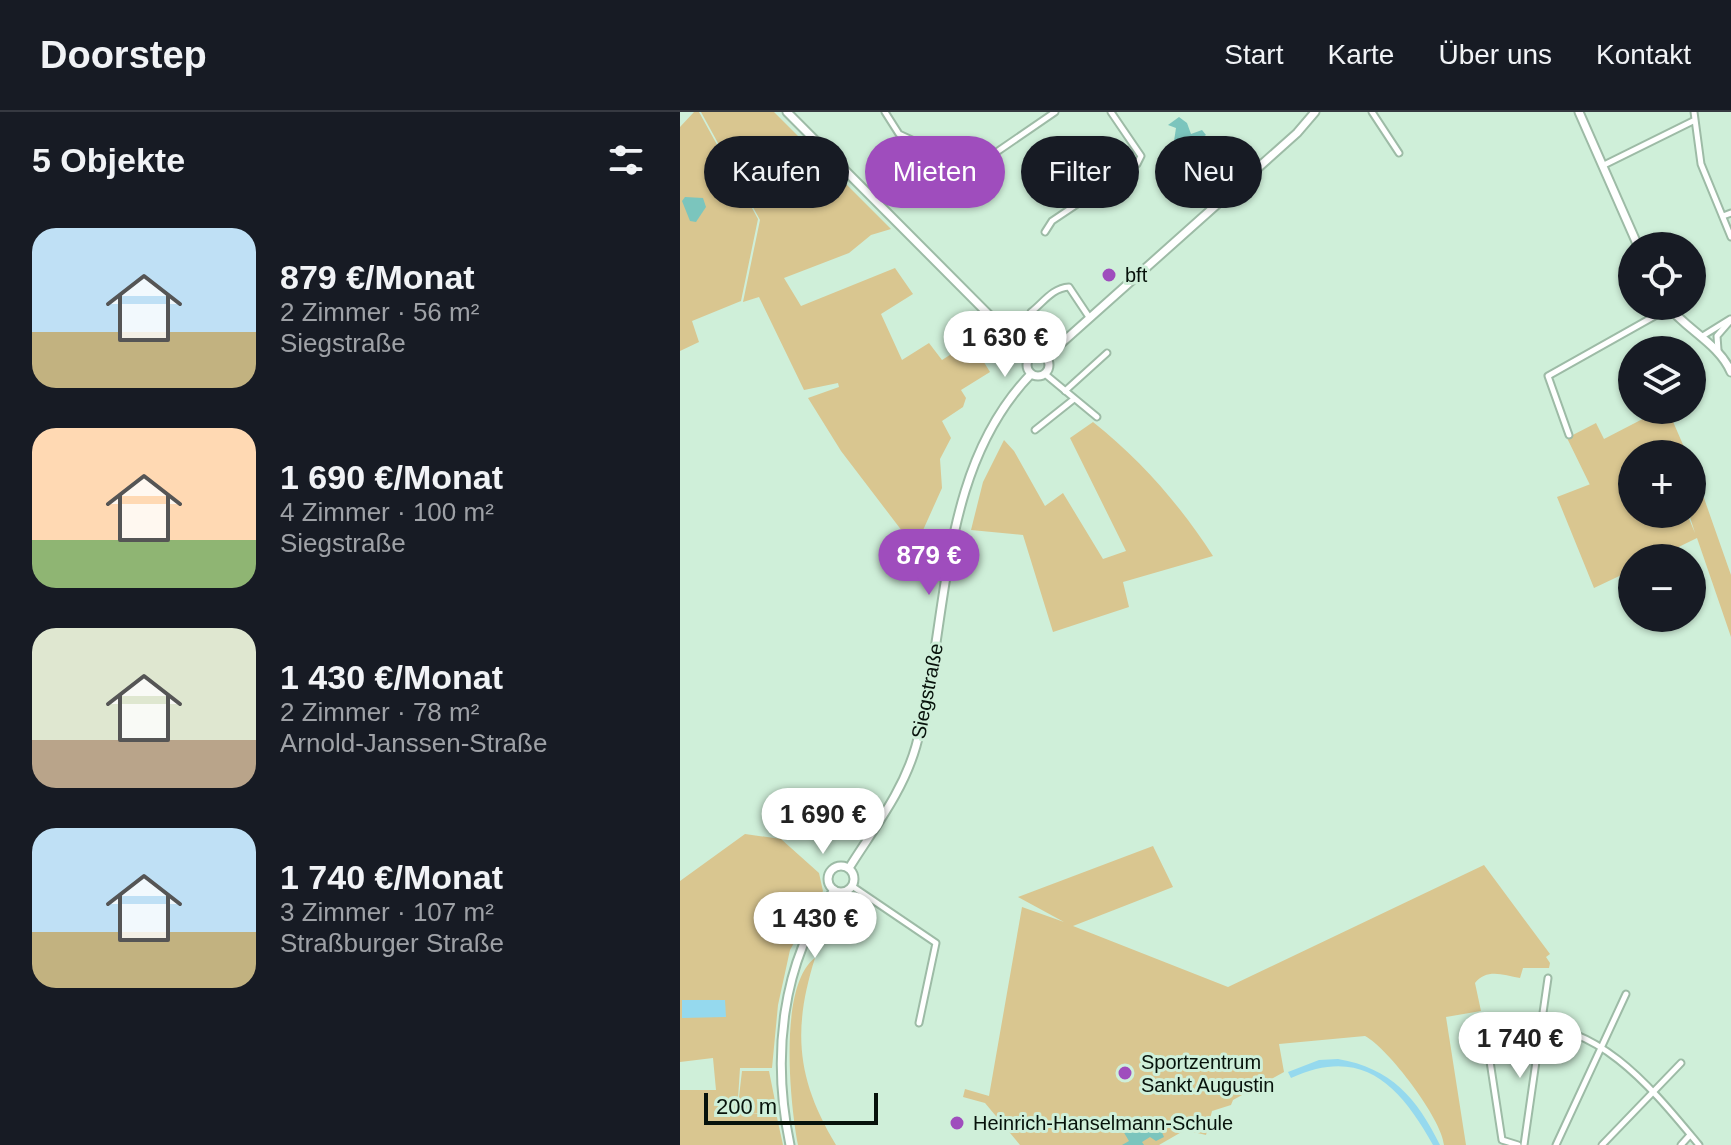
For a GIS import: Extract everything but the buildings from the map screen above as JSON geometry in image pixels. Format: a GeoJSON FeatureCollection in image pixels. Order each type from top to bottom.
{"type":"FeatureCollection","features":[{"type":"Feature","properties":{"kind":"main road"},"geometry":{"type":"LineString","coordinates":[[789,113],[1031,357],[1046,357],[1294,135],[1315,112]]}},
{"type":"Feature","properties":{"kind":"main road"},"geometry":{"type":"LineString","coordinates":[[1579,112],[1632,232]]}},
{"type":"Feature","properties":{"kind":"main road"},"geometry":{"type":"LineString","coordinates":[[1682,320],[1699,336]]}},
{"type":"Feature","properties":{"kind":"main road"},"geometry":{"type":"LineString","coordinates":[[1706,342],[1718,351],[1731,372]]}},
{"type":"Feature","properties":{"kind":"main road"},"geometry":{"type":"LineString","coordinates":[[1031,357],[1027,364],[1031,374],[1045,374],[1049,366],[1046,357]]}},
{"type":"Feature","properties":{"kind":"main road","name":"Siegstraße"},"geometry":{"type":"LineString","coordinates":[[834,890],[828,879],[830,871],[839,866],[849,868],[885,815],[915,750],[970,475],[992,427],[1031,374]]}},
{"type":"Feature","properties":{"kind":"main road"},"geometry":{"type":"LineString","coordinates":[[790,1145],[781,1083],[783,1023],[800,953],[834,890],[846,891],[852,886],[854,878],[849,868]]}},
{"type":"Feature","properties":{"kind":"street"},"geometry":{"type":"LineString","coordinates":[[885,112],[903,136]]}},
{"type":"Feature","properties":{"kind":"street"},"geometry":{"type":"LineString","coordinates":[[1005,146],[1055,112]]}},
{"type":"Feature","properties":{"kind":"street"},"geometry":{"type":"LineString","coordinates":[[1045,232],[1052,221],[1137,164],[1141,156],[1111,112]]}},
{"type":"Feature","properties":{"kind":"street"},"geometry":{"type":"LineString","coordinates":[[1372,112],[1399,153]]}},
{"type":"Feature","properties":{"kind":"street"},"geometry":{"type":"LineString","coordinates":[[1694,112],[1701,164],[1731,237]]}},
{"type":"Feature","properties":{"kind":"street"},"geometry":{"type":"LineString","coordinates":[[1604,165],[1693,121]]}},
{"type":"Feature","properties":{"kind":"street"},"geometry":{"type":"LineString","coordinates":[[1723,216],[1731,213]]}},
{"type":"Feature","properties":{"kind":"street"},"geometry":{"type":"LineString","coordinates":[[1031,312],[1040,301],[1064,286],[1069,287],[1089,317]]}},
{"type":"Feature","properties":{"kind":"street"},"geometry":{"type":"LineString","coordinates":[[1702,336],[1731,319]]}},
{"type":"Feature","properties":{"kind":"street"},"geometry":{"type":"LineString","coordinates":[[1718,351],[1717,336],[1731,319]]}},
{"type":"Feature","properties":{"kind":"street"},"geometry":{"type":"LineString","coordinates":[[1569,435],[1548,376],[1646,320]]}},
{"type":"Feature","properties":{"kind":"street"},"geometry":{"type":"LineString","coordinates":[[1065,391],[1107,353]]}},
{"type":"Feature","properties":{"kind":"street"},"geometry":{"type":"LineString","coordinates":[[1045,374],[1097,417]]}},
{"type":"Feature","properties":{"kind":"street"},"geometry":{"type":"LineString","coordinates":[[1035,430],[1074,399]]}},
{"type":"Feature","properties":{"kind":"street"},"geometry":{"type":"LineString","coordinates":[[852,886],[936,943],[919,1023]]}},
{"type":"Feature","properties":{"kind":"street"},"geometry":{"type":"LineString","coordinates":[[1548,978],[1542,1024],[1521,1145],[1502,1140],[1486,1035],[1494,1028],[1542,1024],[1590,1040],[1600,1050],[1644,1078],[1699,1145]]}},
{"type":"Feature","properties":{"kind":"street"},"geometry":{"type":"LineString","coordinates":[[1556,1145],[1626,994]]}},
{"type":"Feature","properties":{"kind":"street"},"geometry":{"type":"LineString","coordinates":[[1602,1145],[1681,1063]]}},
{"type":"Feature","properties":{"kind":"street"},"geometry":{"type":"LineString","coordinates":[[1681,1145],[1690,1135]]}},
{"type":"Feature","properties":{"kind":"shaded area"},"geometry":{"type":"Polygon","coordinates":[[[694,112],[699,112],[712,136],[704,136],[704,208],[752,208],[758,219],[741,301],[692,321],[699,342],[680,351],[680,127],[694,112]]]}},
{"type":"Feature","properties":{"kind":"shaded area"},"geometry":{"type":"Polygon","coordinates":[[[701,112],[774,112],[798,136],[714,136],[701,112]]]}},
{"type":"Feature","properties":{"kind":"shaded area"},"geometry":{"type":"Polygon","coordinates":[[[849,187],[865,203],[865,208],[870,208],[891,229],[871,235],[849,253],[784,278],[801,306],[895,268],[913,294],[881,314],[902,360],[929,343],[942,360],[983,334],[992,349],[982,359],[990,372],[961,390],[966,398],[963,407],[942,421],[951,438],[940,459],[942,488],[915,548],[841,451],[808,398],[839,387],[838,383],[804,390],[759,297],[743,302],[760,220],[753,208],[849,208],[849,187]]]}},
{"type":"Feature","properties":{"kind":"shaded area"},"geometry":{"type":"Polygon","coordinates":[[[1093,422],[1159,484],[1213,556],[1123,582],[1129,607],[1053,632],[1023,535],[971,530],[983,482],[1004,440],[1014,451],[1045,506],[1063,493],[1103,559],[1126,551],[1070,438],[1093,422]]]}},
{"type":"Feature","properties":{"kind":"shaded area"},"geometry":{"type":"Polygon","coordinates":[[[1596,423],[1604,439],[1633,424],[1674,424],[1681,440],[1618,440],[1618,528],[1693,528],[1695,533],[1693,528],[1706,528],[1706,504],[1731,575],[1731,637],[1706,564],[1706,544],[1699,544],[1697,538],[1685,544],[1618,544],[1618,577],[1594,588],[1557,497],[1590,484],[1567,438],[1596,423]]]}},
{"type":"Feature","properties":{"kind":"shaded area"},"geometry":{"type":"Polygon","coordinates":[[[815,794],[831,806],[810,834],[794,821],[815,794]]]}},
{"type":"Feature","properties":{"kind":"shaded area"},"geometry":{"type":"Polygon","coordinates":[[[745,834],[781,839],[819,873],[823,891],[790,950],[778,1005],[772,1068],[740,1068],[737,1114],[742,1071],[769,1071],[777,1111],[749,1114],[776,1113],[783,1145],[680,1145],[680,1090],[716,1090],[713,1058],[680,1062],[680,881],[745,834]]]}},
{"type":"Feature","properties":{"kind":"shaded area"},"geometry":{"type":"Polygon","coordinates":[[[1153,846],[1173,887],[1073,926],[1228,987],[1484,865],[1550,954],[1546,957],[1550,963],[1549,968],[1523,968],[1520,978],[1485,975],[1475,983],[1481,1011],[1446,1017],[1466,1145],[1444,1145],[1434,1119],[1412,1085],[1387,1054],[1365,1036],[1279,1044],[1284,1072],[1233,1100],[1231,1105],[1212,1111],[1206,1135],[1185,1130],[1159,1145],[1020,1145],[985,1103],[963,1097],[965,1089],[989,1096],[1022,907],[1064,922],[1018,897],[1153,846]]]}},
{"type":"Feature","properties":{"kind":"shaded area"},"geometry":{"type":"Polygon","coordinates":[[[815,958],[803,1009],[802,1054],[813,1099],[836,1145],[798,1145],[792,1102],[791,1018],[803,972],[815,958]]]}},
{"type":"Feature","properties":{"kind":"water"},"geometry":{"type":"Polygon","coordinates":[[[682,1000],[725,1000],[726,1017],[682,1018],[682,1000]]]}},
{"type":"Feature","properties":{"kind":"water"},"geometry":{"type":"Polygon","coordinates":[[[1338,1059],[1373,1070],[1400,1088],[1422,1113],[1440,1145],[1433,1145],[1407,1105],[1377,1077],[1359,1069],[1339,1066],[1316,1069],[1291,1078],[1288,1072],[1319,1060],[1338,1059]]]}},
{"type":"Feature","properties":{"kind":"place","name":"bft"},"geometry":{"type":"Point","coordinates":[1109,275]}},
{"type":"Feature","properties":{"kind":"place","name":"Sportzentrum Sankt Augustin"},"geometry":{"type":"Point","coordinates":[1125,1073]}},
{"type":"Feature","properties":{"kind":"place","name":"Heinrich-Hanselmann-Schule"},"geometry":{"type":"Point","coordinates":[957,1123]}}]}
